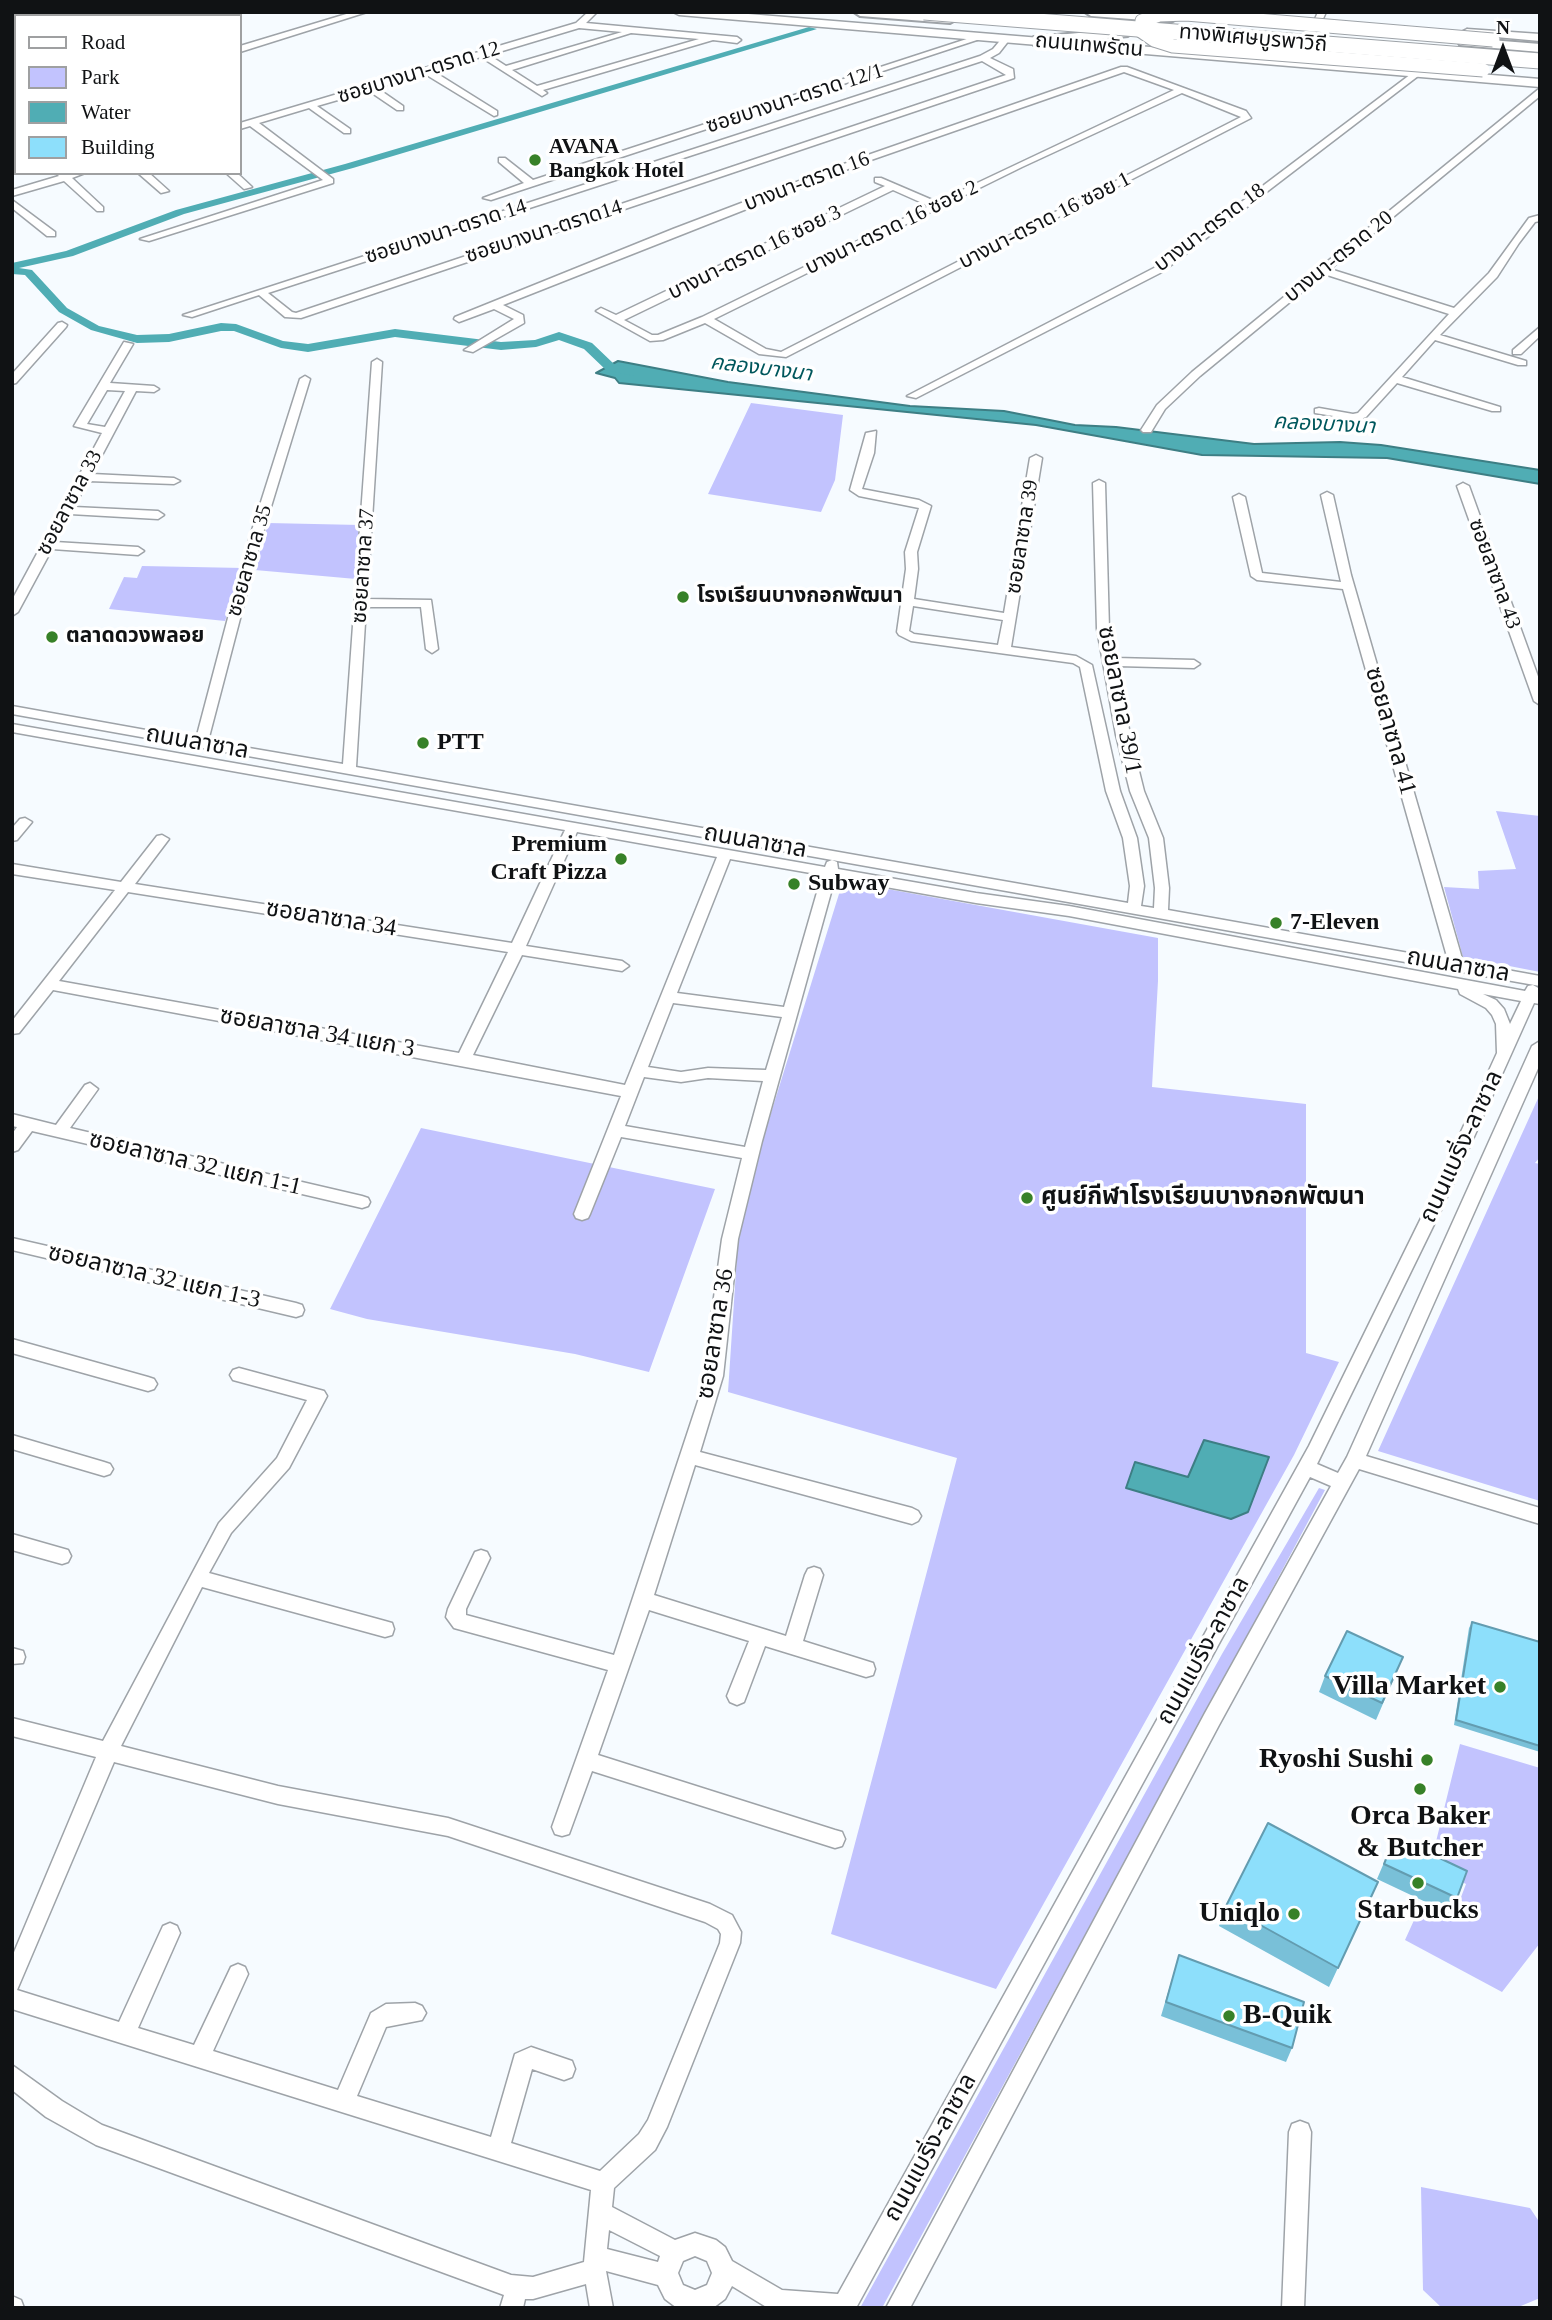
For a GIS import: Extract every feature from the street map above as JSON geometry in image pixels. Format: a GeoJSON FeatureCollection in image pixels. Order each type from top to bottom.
{"type":"FeatureCollection","features":[{"type":"Feature","properties":{"kind":"highway","name":"ถนนเทพรัตน"},"geometry":{"type":"LineString","coordinates":[[860,12],[1540,67]]}},
{"type":"Feature","properties":{"kind":"highway","name":"ทางพิเศษบูรพาวิถี"},"geometry":{"type":"LineString","coordinates":[[924,12],[1540,61]]}},
{"type":"Feature","properties":{"kind":"highway","name":"ทางพิเศษบูรพาวิถี"},"geometry":{"type":"LineString","coordinates":[[996,12],[1540,56]]}},
{"type":"Feature","properties":{"kind":"highway","name":"ถนนเทพรัตน"},"geometry":{"type":"LineString","coordinates":[[1091,12],[1540,48]]}},
{"type":"Feature","properties":{"kind":"highway"},"geometry":{"type":"LineString","coordinates":[[1034,41],[1123,33]]}},
{"type":"Feature","properties":{"kind":"main road","name":"ถนนเทพรัตน"},"geometry":{"type":"LineString","coordinates":[[679,12],[1540,83]]}},
{"type":"Feature","properties":{"kind":"main road"},"geometry":{"type":"LineString","coordinates":[[1231,12],[1320,16],[1540,40]]}},
{"type":"Feature","properties":{"kind":"main road"},"geometry":{"type":"LineString","coordinates":[[1540,40],[1493,40],[1186,14],[1159,15],[1142,21],[1141,30],[1154,40],[1173,46],[1540,76]]}},
{"type":"Feature","properties":{"kind":"street"},"geometry":{"type":"LineString","coordinates":[[242,48],[363,12]]}},
{"type":"Feature","properties":{"kind":"street","name":"ซอยบางนา-ตราด 12"},"geometry":{"type":"LineString","coordinates":[[242,125],[576,26],[593,12]]}},
{"type":"Feature","properties":{"kind":"street"},"geometry":{"type":"LineString","coordinates":[[542,24],[737,40]]}},
{"type":"Feature","properties":{"kind":"street"},"geometry":{"type":"LineString","coordinates":[[505,69],[637,31]]}},
{"type":"Feature","properties":{"kind":"street","name":"ซอยบางนา-ตราด 12/1"},"geometry":{"type":"LineString","coordinates":[[488,198],[982,37]]}},
{"type":"Feature","properties":{"kind":"street"},"geometry":{"type":"LineString","coordinates":[[536,89],[712,38]]}},
{"type":"Feature","properties":{"kind":"street"},"geometry":{"type":"LineString","coordinates":[[983,58],[996,51],[1006,39]]}},
{"type":"Feature","properties":{"kind":"street"},"geometry":{"type":"LineString","coordinates":[[1124,69],[1137,50]]}},
{"type":"Feature","properties":{"kind":"street"},"geometry":{"type":"LineString","coordinates":[[482,54],[547,96]]}},
{"type":"Feature","properties":{"kind":"street","name":"ซอยบางนา-ตราด 14"},"geometry":{"type":"LineString","coordinates":[[188,315],[983,58]]}},
{"type":"Feature","properties":{"kind":"street","name":"ซอยบางนา-ตราด14"},"geometry":{"type":"LineString","coordinates":[[261,292],[289,315],[297,316],[1011,76],[1010,71],[983,58]]}},
{"type":"Feature","properties":{"kind":"street","name":"บางนา-ตราด 16 ซอย 1"},"geometry":{"type":"LineString","coordinates":[[706,319],[763,352],[782,355],[1246,118],[1243,113],[1124,69]]}},
{"type":"Feature","properties":{"kind":"street","name":"บางนา-ตราด 16"},"geometry":{"type":"LineString","coordinates":[[458,319],[868,158],[1124,69]]}},
{"type":"Feature","properties":{"kind":"street"},"geometry":{"type":"LineString","coordinates":[[428,71],[494,113]]}},
{"type":"Feature","properties":{"kind":"street","name":"บางนา-ตราด 18"},"geometry":{"type":"LineString","coordinates":[[912,396],[1158,270],[1418,73]]}},
{"type":"Feature","properties":{"kind":"street"},"geometry":{"type":"LineString","coordinates":[[371,88],[400,108]]}},
{"type":"Feature","properties":{"kind":"street","name":"บางนา-ตราด 16 ซอย 2"},"geometry":{"type":"LineString","coordinates":[[601,311],[655,339],[706,319],[1182,90]]}},
{"type":"Feature","properties":{"kind":"street","name":"บางนา-ตราด 20"},"geometry":{"type":"LineString","coordinates":[[1147,430],[1161,407],[1196,374],[1540,91]]}},
{"type":"Feature","properties":{"kind":"street"},"geometry":{"type":"LineString","coordinates":[[310,105],[347,131]]}},
{"type":"Feature","properties":{"kind":"street"},"geometry":{"type":"LineString","coordinates":[[145,239],[330,181],[251,122]]}},
{"type":"Feature","properties":{"kind":"street"},"geometry":{"type":"LineString","coordinates":[[681,156],[692,162]]}},
{"type":"Feature","properties":{"kind":"street"},"geometry":{"type":"LineString","coordinates":[[502,160],[530,183]]}},
{"type":"Feature","properties":{"kind":"street"},"geometry":{"type":"LineString","coordinates":[[703,169],[714,176]]}},
{"type":"Feature","properties":{"kind":"street"},"geometry":{"type":"LineString","coordinates":[[12,193],[64,175],[100,209]]}},
{"type":"Feature","properties":{"kind":"street"},"geometry":{"type":"LineString","coordinates":[[145,175],[164,191]]}},
{"type":"Feature","properties":{"kind":"street"},"geometry":{"type":"LineString","coordinates":[[234,175],[247,187]]}},
{"type":"Feature","properties":{"kind":"street"},"geometry":{"type":"LineString","coordinates":[[878,180],[938,206]]}},
{"type":"Feature","properties":{"kind":"street","name":"บางนา-ตราด 16 ซอย 3"},"geometry":{"type":"LineString","coordinates":[[617,319],[893,186]]}},
{"type":"Feature","properties":{"kind":"street"},"geometry":{"type":"LineString","coordinates":[[12,204],[51,234]]}},
{"type":"Feature","properties":{"kind":"street"},"geometry":{"type":"LineString","coordinates":[[1319,411],[1359,417],[1455,312],[1493,275],[1532,220],[1540,218]]}},
{"type":"Feature","properties":{"kind":"street"},"geometry":{"type":"LineString","coordinates":[[1322,270],[1455,312]]}},
{"type":"Feature","properties":{"kind":"street"},"geometry":{"type":"LineString","coordinates":[[469,350],[519,322],[520,318],[494,305]]}},
{"type":"Feature","properties":{"kind":"street"},"geometry":{"type":"LineString","coordinates":[[12,381],[62,325]]}},
{"type":"Feature","properties":{"kind":"street"},"geometry":{"type":"LineString","coordinates":[[1433,336],[1520,358],[1535,342],[1540,330]]}},
{"type":"Feature","properties":{"kind":"street","name":"ซอยลาซาล 33"},"geometry":{"type":"LineString","coordinates":[[108,431],[80,426],[128,344]]}},
{"type":"Feature","properties":{"kind":"street","name":"ซอยลาซาล 37"},"geometry":{"type":"LineString","coordinates":[[349,769],[377,362]]}},
{"type":"Feature","properties":{"kind":"street","name":"ซอยลาซาล 35"},"geometry":{"type":"LineString","coordinates":[[201,744],[253,546],[304,379]]}},
{"type":"Feature","properties":{"kind":"street"},"geometry":{"type":"LineString","coordinates":[[1396,379],[1496,409]]}},
{"type":"Feature","properties":{"kind":"street"},"geometry":{"type":"LineString","coordinates":[[102,386],[154,389]]}},
{"type":"Feature","properties":{"kind":"street","name":"ซอยลาซาล 33"},"geometry":{"type":"LineString","coordinates":[[12,612],[132,388]]}},
{"type":"Feature","properties":{"kind":"street"},"geometry":{"type":"LineString","coordinates":[[872,433],[869,453],[856,490],[863,494],[925,506],[911,552],[903,632],[905,635],[1076,660],[1086,665],[1113,791],[1130,838],[1137,886],[1134,908]]}},
{"type":"Feature","properties":{"kind":"street","name":"ซอยลาซาล 39"},"geometry":{"type":"LineString","coordinates":[[1004,650],[1036,458]]}},
{"type":"Feature","properties":{"kind":"street"},"geometry":{"type":"LineString","coordinates":[[84,477],[174,481]]}},
{"type":"Feature","properties":{"kind":"street","name":"ซอยลาซาล 39/1"},"geometry":{"type":"LineString","coordinates":[[1099,483],[1103,629],[1137,791],[1156,838],[1162,888],[1161,912]]}},
{"type":"Feature","properties":{"kind":"street","name":"ซอยลาซาล 43"},"geometry":{"type":"LineString","coordinates":[[1463,486],[1540,701]]}},
{"type":"Feature","properties":{"kind":"street","name":"ซอยลาซาล 41"},"geometry":{"type":"LineString","coordinates":[[1327,495],[1348,586],[1457,966]]}},
{"type":"Feature","properties":{"kind":"street"},"geometry":{"type":"LineString","coordinates":[[1239,497],[1257,576],[1348,586]]}},
{"type":"Feature","properties":{"kind":"street"},"geometry":{"type":"LineString","coordinates":[[66,510],[158,515]]}},
{"type":"Feature","properties":{"kind":"street"},"geometry":{"type":"LineString","coordinates":[[48,545],[138,551]]}},
{"type":"Feature","properties":{"kind":"street","name":"ซอยลาซาล 39"},"geometry":{"type":"LineString","coordinates":[[908,602],[1009,617]]}},
{"type":"Feature","properties":{"kind":"street"},"geometry":{"type":"LineString","coordinates":[[362,603],[427,603],[430,606],[432,649]]}},
{"type":"Feature","properties":{"kind":"street"},"geometry":{"type":"LineString","coordinates":[[1111,662],[1194,664]]}},
{"type":"Feature","properties":{"kind":"street","name":"ถนนลาซาล"},"geometry":{"type":"LineString","coordinates":[[12,710],[349,769],[832,864],[1071,904],[1423,977],[1537,990]]}},
{"type":"Feature","properties":{"kind":"street","name":"ถนนลาซาล"},"geometry":{"type":"LineString","coordinates":[[12,728],[725,854],[832,864]]}},
{"type":"Feature","properties":{"kind":"street"},"geometry":{"type":"LineString","coordinates":[[12,837],[25,822]]}},
{"type":"Feature","properties":{"kind":"street"},"geometry":{"type":"LineString","coordinates":[[464,1059],[573,827]]}},
{"type":"Feature","properties":{"kind":"street"},"geometry":{"type":"LineString","coordinates":[[14,1029],[162,839]]}},
{"type":"Feature","properties":{"kind":"street"},"geometry":{"type":"LineString","coordinates":[[582,1214],[725,854]]}},
{"type":"Feature","properties":{"kind":"street","name":"ซอยลาซาล 36"},"geometry":{"type":"LineString","coordinates":[[562,1827],[643,1600],[714,1376],[730,1240],[772,1076],[832,864]]}},
{"type":"Feature","properties":{"kind":"street","name":"ซอยลาซาล 34"},"geometry":{"type":"LineString","coordinates":[[12,869],[622,966]]}},
{"type":"Feature","properties":{"kind":"street","name":"ถนนลาซาล"},"geometry":{"type":"LineString","coordinates":[[1071,904],[1161,912],[1457,966],[1537,990]]}},
{"type":"Feature","properties":{"kind":"street"},"geometry":{"type":"LineString","coordinates":[[1423,977],[1472,993],[1491,1004],[1499,1013],[1503,1024],[1503,1044],[1497,1069]]}},
{"type":"Feature","properties":{"kind":"street","name":"ซอยลาซาล 34 แยก 3"},"geometry":{"type":"LineString","coordinates":[[49,984],[631,1092]]}},
{"type":"Feature","properties":{"kind":"street","name":"ถนนแบริ่ง-ลาซาล"},"geometry":{"type":"LineString","coordinates":[[844,2307],[1306,1467],[1435,1206],[1497,1069],[1537,990]]}},
{"type":"Feature","properties":{"kind":"street"},"geometry":{"type":"LineString","coordinates":[[670,997],[790,1013]]}},
{"type":"Feature","properties":{"kind":"street","name":"ถนนแบริ่ง-ลาซาล"},"geometry":{"type":"LineString","coordinates":[[897,2308],[1212,1719],[1354,1460],[1540,1046]]}},
{"type":"Feature","properties":{"kind":"street"},"geometry":{"type":"LineString","coordinates":[[640,1071],[681,1077],[708,1073],[772,1076]]}},
{"type":"Feature","properties":{"kind":"street"},"geometry":{"type":"LineString","coordinates":[[59,1132],[90,1089]]}},
{"type":"Feature","properties":{"kind":"street"},"geometry":{"type":"LineString","coordinates":[[12,1146],[20,1122]]}},
{"type":"Feature","properties":{"kind":"street","name":"ซอยลาซาล 32 แยก 1-1"},"geometry":{"type":"LineString","coordinates":[[20,1122],[362,1202]]}},
{"type":"Feature","properties":{"kind":"street"},"geometry":{"type":"LineString","coordinates":[[616,1130],[751,1154]]}},
{"type":"Feature","properties":{"kind":"street","name":"ซอยลาซาล 32 แยก 1-3"},"geometry":{"type":"LineString","coordinates":[[12,1244],[296,1310]]}},
{"type":"Feature","properties":{"kind":"street"},"geometry":{"type":"LineString","coordinates":[[12,1346],[148,1384]]}},
{"type":"Feature","properties":{"kind":"street"},"geometry":{"type":"LineString","coordinates":[[12,1982],[108,1752],[197,1578],[225,1528],[283,1463],[318,1396],[239,1375]]}},
{"type":"Feature","properties":{"kind":"street"},"geometry":{"type":"LineString","coordinates":[[12,1442],[104,1469]]}},
{"type":"Feature","properties":{"kind":"street"},"geometry":{"type":"LineString","coordinates":[[689,1456],[912,1516]]}},
{"type":"Feature","properties":{"kind":"street"},"geometry":{"type":"LineString","coordinates":[[1354,1460],[1540,1516]]}},
{"type":"Feature","properties":{"kind":"street"},"geometry":{"type":"LineString","coordinates":[[1306,1467],[1342,1483]]}},
{"type":"Feature","properties":{"kind":"street"},"geometry":{"type":"LineString","coordinates":[[12,1542],[62,1556]]}},
{"type":"Feature","properties":{"kind":"street"},"geometry":{"type":"LineString","coordinates":[[481,1558],[457,1609],[456,1617],[461,1622],[620,1665]]}},
{"type":"Feature","properties":{"kind":"street"},"geometry":{"type":"LineString","coordinates":[[792,1646],[814,1575]]}},
{"type":"Feature","properties":{"kind":"street"},"geometry":{"type":"LineString","coordinates":[[197,1578],[385,1629]]}},
{"type":"Feature","properties":{"kind":"street"},"geometry":{"type":"LineString","coordinates":[[643,1600],[866,1669]]}},
{"type":"Feature","properties":{"kind":"street"},"geometry":{"type":"LineString","coordinates":[[737,1696],[760,1636]]}},
{"type":"Feature","properties":{"kind":"street"},"geometry":{"type":"LineString","coordinates":[[12,1727],[278,1795],[448,1827],[710,1914],[725,1922],[731,1932],[730,1943],[656,2127],[647,2143],[603,2183],[594,2264],[602,2308]]}},
{"type":"Feature","properties":{"kind":"street"},"geometry":{"type":"LineString","coordinates":[[586,1760],[835,1839]]}},
{"type":"Feature","properties":{"kind":"street"},"geometry":{"type":"LineString","coordinates":[[124,2034],[170,1934]]}},
{"type":"Feature","properties":{"kind":"street"},"geometry":{"type":"LineString","coordinates":[[199,2057],[237,1974]]}},
{"type":"Feature","properties":{"kind":"street"},"geometry":{"type":"LineString","coordinates":[[12,1999],[603,2183]]}},
{"type":"Feature","properties":{"kind":"street"},"geometry":{"type":"LineString","coordinates":[[344,2102],[378,2020],[386,2015],[415,2013]]}},
{"type":"Feature","properties":{"kind":"street"},"geometry":{"type":"LineString","coordinates":[[498,2150],[523,2062],[531,2058],[564,2069]]}},
{"type":"Feature","properties":{"kind":"street"},"geometry":{"type":"LineString","coordinates":[[12,2076],[54,2109],[96,2134],[514,2297],[594,2264],[667,2276]]}},
{"type":"Feature","properties":{"kind":"street"},"geometry":{"type":"LineString","coordinates":[[1293,2308],[1300,2132]]}},
{"type":"Feature","properties":{"kind":"street"},"geometry":{"type":"LineString","coordinates":[[600,2213],[675,2252]]}},
{"type":"Feature","properties":{"kind":"street"},"geometry":{"type":"LineString","coordinates":[[698,2243],[709,2247],[718,2256],[722,2268],[721,2281],[710,2304],[680,2298],[671,2289],[667,2276],[668,2263],[675,2252],[685,2245],[698,2243]]}},
{"type":"Feature","properties":{"kind":"street"},"geometry":{"type":"LineString","coordinates":[[722,2268],[789,2306],[844,2307]]}},
{"type":"Feature","properties":{"kind":"green space"},"geometry":{"type":"Polygon","coordinates":[[[751,403],[843,415],[835,480],[821,512],[708,494],[751,403]]]}},
{"type":"Feature","properties":{"kind":"green space"},"geometry":{"type":"Polygon","coordinates":[[[268,523],[360,525],[356,579],[255,570],[268,523]]]}},
{"type":"Feature","properties":{"kind":"green space"},"geometry":{"type":"Polygon","coordinates":[[[142,566],[243,568],[225,621],[109,609],[124,577],[137,578],[142,566]]]}},
{"type":"Feature","properties":{"kind":"green space"},"geometry":{"type":"Polygon","coordinates":[[[1496,811],[1540,816],[1540,972],[1463,957],[1444,887],[1479,889],[1478,871],[1516,869],[1496,811]]]}},
{"type":"Feature","properties":{"kind":"green space","name":"ศูนย์กีฬาโรงเรียนบางกอกพัฒนา"},"geometry":{"type":"Polygon","coordinates":[[[843,881],[1158,938],[1152,1087],[1306,1104],[1306,1353],[1339,1362],[1294,1455],[996,1989],[831,1934],[957,1458],[728,1392],[738,1241],[758,1155],[843,881]]]}},
{"type":"Feature","properties":{"kind":"green space"},"geometry":{"type":"Polygon","coordinates":[[[1540,1094],[1540,1157],[1535,1163],[1540,1164],[1540,1501],[1378,1451],[1540,1094]]]}},
{"type":"Feature","properties":{"kind":"green space"},"geometry":{"type":"Polygon","coordinates":[[[421,1128],[715,1189],[649,1372],[575,1354],[367,1319],[330,1309],[421,1128]]]}},
{"type":"Feature","properties":{"kind":"green space"},"geometry":{"type":"Polygon","coordinates":[[[1319,1488],[1325,1490],[882,2308],[860,2308],[1222,1654],[1319,1488]]]}},
{"type":"Feature","properties":{"kind":"green space"},"geometry":{"type":"Polygon","coordinates":[[[1460,1744],[1540,1768],[1540,1943],[1502,1992],[1405,1940],[1420,1907],[1452,1921],[1466,1884],[1430,1866],[1460,1744]]]}},
{"type":"Feature","properties":{"kind":"green space"},"geometry":{"type":"Polygon","coordinates":[[[1421,2187],[1530,2208],[1540,2223],[1540,2298],[1516,2308],[1442,2308],[1423,2290],[1421,2187]]]}},
{"type":"Feature","properties":{"kind":"water"},"geometry":{"type":"Polygon","coordinates":[[[618,361],[728,382],[910,406],[1004,411],[1075,425],[1116,427],[1254,444],[1340,442],[1381,445],[1540,470],[1540,484],[1387,458],[1202,455],[1036,425],[619,383],[615,378],[596,373],[618,361]]]}},
{"type":"Feature","properties":{"kind":"water"},"geometry":{"type":"Polygon","coordinates":[[[1204,1440],[1269,1457],[1248,1512],[1231,1519],[1126,1488],[1135,1462],[1188,1477],[1204,1440]]]}},
{"type":"Feature","properties":{"kind":"building","name":"Villa Market"},"geometry":{"type":"Polygon","coordinates":[[[1472,1622],[1540,1642],[1540,1746],[1456,1720],[1472,1622]]]}},
{"type":"Feature","properties":{"kind":"building"},"geometry":{"type":"Polygon","coordinates":[[[1347,1631],[1403,1657],[1382,1703],[1325,1676],[1347,1631]]]}},
{"type":"Feature","properties":{"kind":"building","name":"Uniqlo"},"geometry":{"type":"Polygon","coordinates":[[[1268,1823],[1378,1882],[1338,1968],[1226,1906],[1268,1823]]]}},
{"type":"Feature","properties":{"kind":"building"},"geometry":{"type":"Polygon","coordinates":[[[1395,1837],[1467,1871],[1457,1898],[1384,1864],[1395,1837]]]}},
{"type":"Feature","properties":{"kind":"building","name":"B-Quik"},"geometry":{"type":"Polygon","coordinates":[[[1179,1955],[1304,2002],[1292,2048],[1166,2002],[1179,1955]]]}},
{"type":"Feature","properties":{"kind":"waterway"},"geometry":{"type":"LineString","coordinates":[[12,266],[69,254],[180,212],[349,166],[812,29]]}},
{"type":"Feature","properties":{"kind":"waterway","name":"คลองบางนา"},"geometry":{"type":"LineString","coordinates":[[12,271],[28,272],[63,310],[95,328],[137,339],[169,338],[221,327],[236,328],[281,344],[308,348],[395,333],[501,346],[536,343],[559,336],[588,346],[610,367],[630,373]]}},
{"type":"Feature","properties":{"kind":"place","name":"AVANA Bangkok Hotel"},"geometry":{"type":"Point","coordinates":[535,160]}},
{"type":"Feature","properties":{"kind":"place","name":"โรงเรียนบางกอกพัฒนา"},"geometry":{"type":"Point","coordinates":[683,597]}},
{"type":"Feature","properties":{"kind":"place","name":"ตลาดดวงพลอย"},"geometry":{"type":"Point","coordinates":[52,637]}},
{"type":"Feature","properties":{"kind":"place","name":"PTT"},"geometry":{"type":"Point","coordinates":[423,743]}},
{"type":"Feature","properties":{"kind":"place","name":"Premium Craft Pizza"},"geometry":{"type":"Point","coordinates":[621,859]}},
{"type":"Feature","properties":{"kind":"place","name":"Subway"},"geometry":{"type":"Point","coordinates":[794,884]}},
{"type":"Feature","properties":{"kind":"place","name":"7-Eleven"},"geometry":{"type":"Point","coordinates":[1276,923]}},
{"type":"Feature","properties":{"kind":"place","name":"ศูนย์กีฬาโรงเรียนบางกอกพัฒนา"},"geometry":{"type":"Point","coordinates":[1027,1198]}},
{"type":"Feature","properties":{"kind":"place","name":"Villa Market"},"geometry":{"type":"Point","coordinates":[1500,1687]}},
{"type":"Feature","properties":{"kind":"place","name":"Ryoshi Sushi"},"geometry":{"type":"Point","coordinates":[1427,1760]}},
{"type":"Feature","properties":{"kind":"place","name":"Orca Baker & Butcher"},"geometry":{"type":"Point","coordinates":[1420,1789]}},
{"type":"Feature","properties":{"kind":"place","name":"Starbucks"},"geometry":{"type":"Point","coordinates":[1418,1883]}},
{"type":"Feature","properties":{"kind":"place","name":"Uniqlo"},"geometry":{"type":"Point","coordinates":[1294,1914]}},
{"type":"Feature","properties":{"kind":"place","name":"B-Quik"},"geometry":{"type":"Point","coordinates":[1229,2016]}}]}
